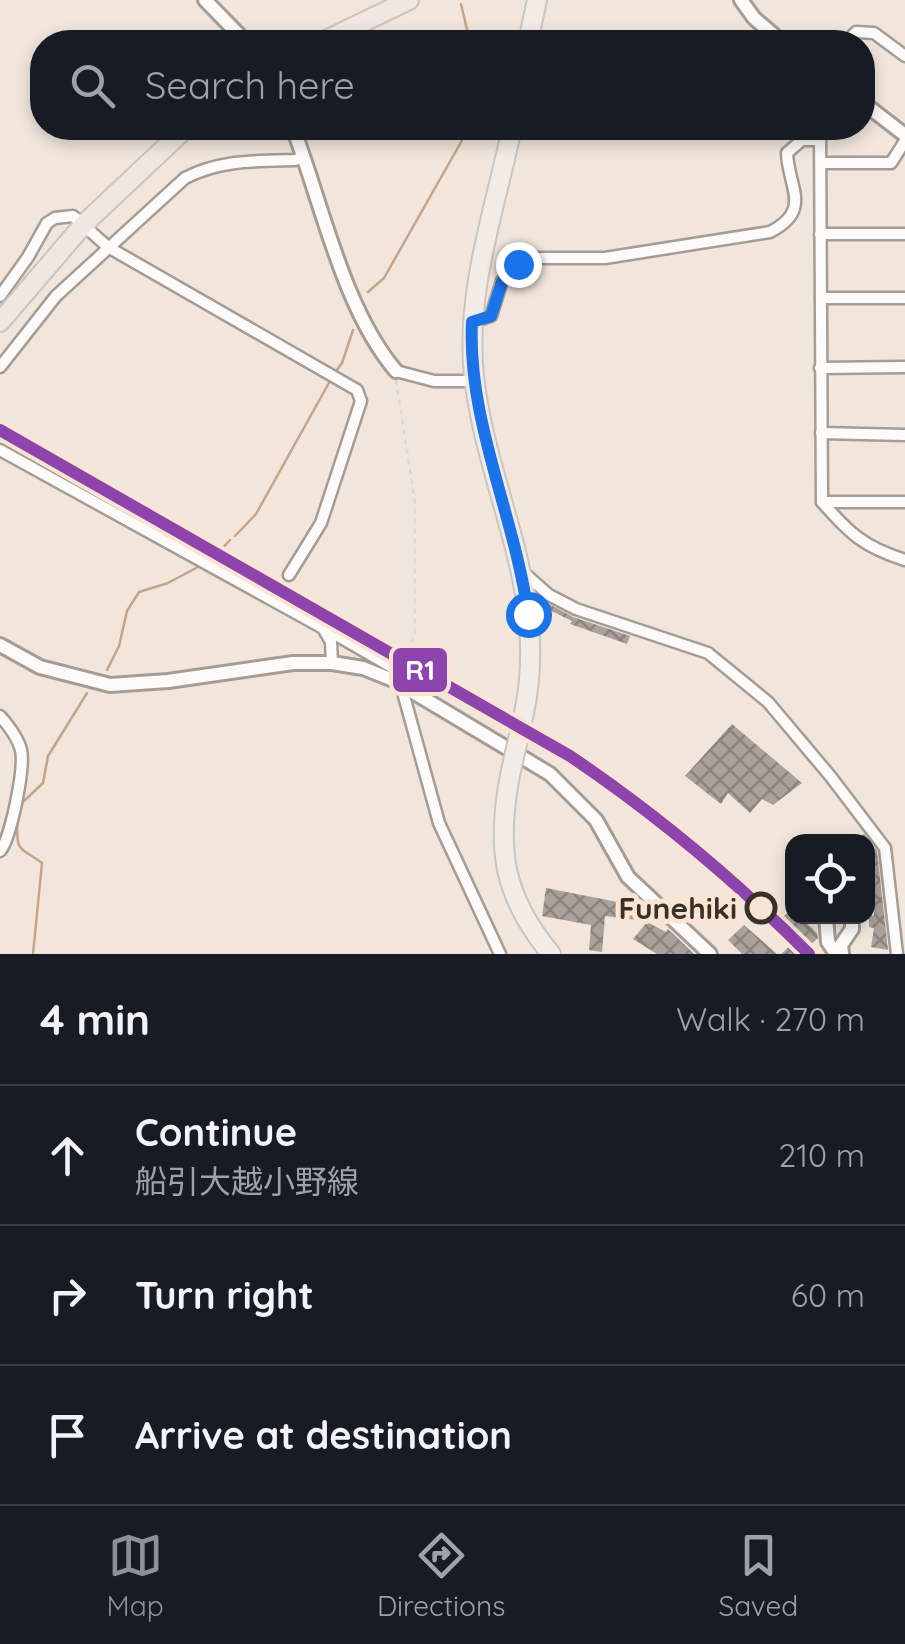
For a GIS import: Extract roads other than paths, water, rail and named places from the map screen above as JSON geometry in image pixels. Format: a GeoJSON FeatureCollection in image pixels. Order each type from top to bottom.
{"type":"FeatureCollection","features":[{"type":"Feature","properties":{"kind":"highway"},"geometry":{"type":"LineString","coordinates":[[347,30],[410,0]]}},
{"type":"Feature","properties":{"kind":"highway"},"geometry":{"type":"LineString","coordinates":[[0,322],[84,224],[173,140]]}},
{"type":"Feature","properties":{"kind":"main road"},"geometry":{"type":"LineString","coordinates":[[531,30],[537,0]]}},
{"type":"Feature","properties":{"kind":"main road"},"geometry":{"type":"LineString","coordinates":[[510,140],[472,322],[475,381],[522,571],[532,638],[531,675],[503,820],[509,879],[517,906],[551,954]]}},
{"type":"Feature","properties":{"kind":"street"},"geometry":{"type":"LineString","coordinates":[[205,0],[234,30]]}},
{"type":"Feature","properties":{"kind":"street"},"geometry":{"type":"LineString","coordinates":[[740,0],[768,30]]}},
{"type":"Feature","properties":{"kind":"street"},"geometry":{"type":"LineString","coordinates":[[875,34],[905,56]]}},
{"type":"Feature","properties":{"kind":"street"},"geometry":{"type":"LineString","coordinates":[[821,163],[891,162],[905,138],[875,113]]}},
{"type":"Feature","properties":{"kind":"street"},"geometry":{"type":"LineString","coordinates":[[298,140],[358,311],[396,371],[434,382],[475,381]]}},
{"type":"Feature","properties":{"kind":"street"},"geometry":{"type":"LineString","coordinates":[[472,322],[491,316],[502,282],[528,258],[605,258],[770,232],[784,225],[796,205],[797,191],[786,153],[802,140]]}},
{"type":"Feature","properties":{"kind":"street"},"geometry":{"type":"LineString","coordinates":[[820,140],[822,502],[853,537],[905,560]]}},
{"type":"Feature","properties":{"kind":"street"},"geometry":{"type":"LineString","coordinates":[[0,367],[56,296],[185,178],[228,162],[304,157]]}},
{"type":"Feature","properties":{"kind":"street"},"geometry":{"type":"LineString","coordinates":[[0,296],[47,223],[64,215],[84,224],[108,247],[360,394],[321,522],[289,576]]}},
{"type":"Feature","properties":{"kind":"street"},"geometry":{"type":"LineString","coordinates":[[820,234],[905,234]]}},
{"type":"Feature","properties":{"kind":"street"},"geometry":{"type":"LineString","coordinates":[[821,298],[905,298]]}},
{"type":"Feature","properties":{"kind":"street"},"geometry":{"type":"LineString","coordinates":[[820,368],[905,368]]}},
{"type":"Feature","properties":{"kind":"street"},"geometry":{"type":"LineString","coordinates":[[821,433],[905,435]]}},
{"type":"Feature","properties":{"kind":"street"},"geometry":{"type":"LineString","coordinates":[[0,450],[323,628],[399,673],[409,690]]}},
{"type":"Feature","properties":{"kind":"street"},"geometry":{"type":"LineString","coordinates":[[822,502],[905,502]]}},
{"type":"Feature","properties":{"kind":"street"},"geometry":{"type":"LineString","coordinates":[[522,571],[549,595],[576,608],[708,652],[768,702],[832,776],[885,848],[897,954]]}},
{"type":"Feature","properties":{"kind":"street"},"geometry":{"type":"LineString","coordinates":[[323,628],[331,642],[332,663]]}},
{"type":"Feature","properties":{"kind":"street"},"geometry":{"type":"LineString","coordinates":[[0,645],[40,667],[110,685],[168,682],[294,663],[363,668],[409,690],[550,774],[596,820],[628,877],[710,954]]}},
{"type":"Feature","properties":{"kind":"street"},"geometry":{"type":"LineString","coordinates":[[409,690],[404,696],[439,823],[500,954]]}},
{"type":"Feature","properties":{"kind":"street"},"geometry":{"type":"LineString","coordinates":[[0,716],[21,750],[21,773],[10,827],[0,852]]}},
{"type":"Feature","properties":{"kind":"street"},"geometry":{"type":"LineString","coordinates":[[827,924],[828,942],[839,954]]}},
{"type":"Feature","properties":{"kind":"street"},"geometry":{"type":"LineString","coordinates":[[839,954],[852,924]]}},
{"type":"Feature","properties":{"kind":"waterway"},"geometry":{"type":"LineString","coordinates":[[461,4],[467,30]]}},
{"type":"Feature","properties":{"kind":"waterway"},"geometry":{"type":"LineString","coordinates":[[368,292],[384,278],[462,140]]}},
{"type":"Feature","properties":{"kind":"waterway"},"geometry":{"type":"LineString","coordinates":[[334,374],[353,330]]}},
{"type":"Feature","properties":{"kind":"waterway"},"geometry":{"type":"LineString","coordinates":[[235,536],[256,514],[330,381]]}},
{"type":"Feature","properties":{"kind":"waterway"},"geometry":{"type":"LineString","coordinates":[[219,552],[230,540]]}},
{"type":"Feature","properties":{"kind":"waterway"},"geometry":{"type":"LineString","coordinates":[[107,670],[119,646],[127,611],[139,592],[168,583],[198,567]]}},
{"type":"Feature","properties":{"kind":"waterway"},"geometry":{"type":"LineString","coordinates":[[24,801],[43,783],[48,756],[87,693]]}},
{"type":"Feature","properties":{"kind":"waterway"},"geometry":{"type":"LineString","coordinates":[[17,819],[20,847],[42,863],[33,954]]}},
{"type":"Feature","properties":{"kind":"place","name":"Funehiki"},"geometry":{"type":"Point","coordinates":[761,908]}}]}
